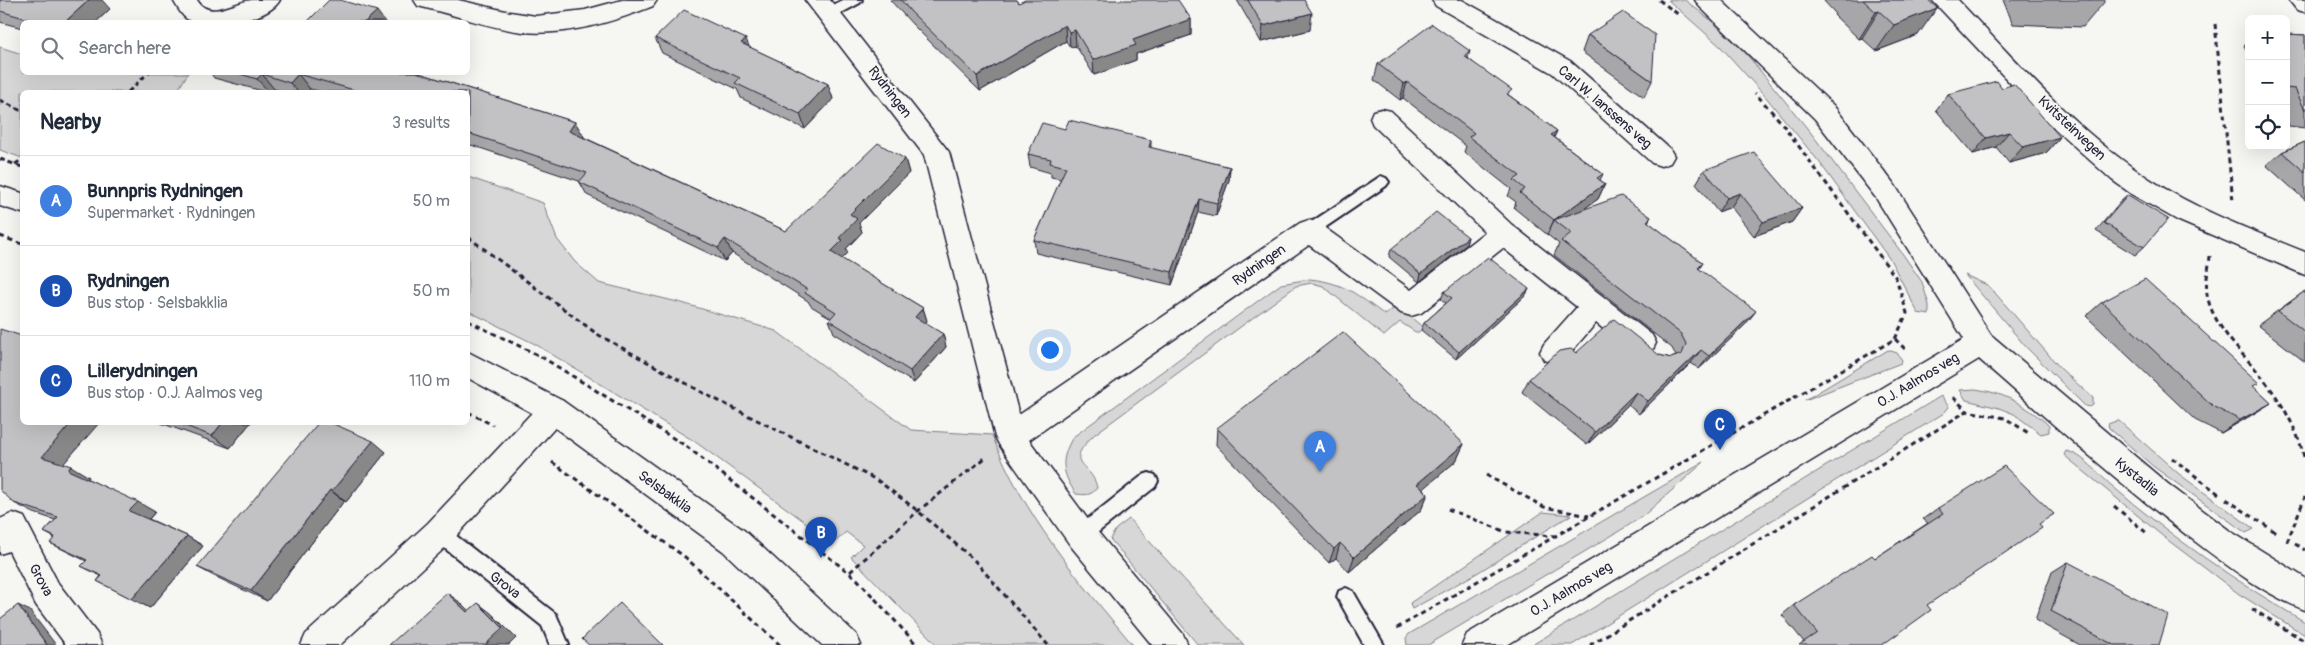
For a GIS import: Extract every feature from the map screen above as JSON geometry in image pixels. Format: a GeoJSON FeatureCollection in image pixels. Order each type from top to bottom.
{"type":"FeatureCollection","features":[{"type":"Feature","properties":{"kind":"street"},"geometry":{"type":"LineString","coordinates":[[185,0],[188,7],[195,14],[224,18],[241,14],[268,0]]}},
{"type":"Feature","properties":{"kind":"street"},"geometry":{"type":"LineString","coordinates":[[426,0],[524,23],[565,22],[617,12],[645,0]]}},
{"type":"Feature","properties":{"kind":"street","name":"Carl W. Ianssens veg"},"geometry":{"type":"LineString","coordinates":[[1444,0],[1561,67],[1661,156]]}},
{"type":"Feature","properties":{"kind":"street"},"geometry":{"type":"LineString","coordinates":[[1707,0],[1824,112],[1885,191],[1980,343]]}},
{"type":"Feature","properties":{"kind":"street","name":"Kvitsteinvegen"},"geometry":{"type":"LineString","coordinates":[[1944,0],[2061,120],[2121,173],[2167,202],[2222,229],[2305,264]]}},
{"type":"Feature","properties":{"kind":"street"},"geometry":{"type":"LineString","coordinates":[[2301,0],[2305,4]]}},
{"type":"Feature","properties":{"kind":"street","name":"Rydningen"},"geometry":{"type":"LineString","coordinates":[[823,6],[936,152],[1010,438],[1081,535],[1172,645]]}},
{"type":"Feature","properties":{"kind":"street"},"geometry":{"type":"LineString","coordinates":[[1382,118],[1503,233],[1661,358]]}},
{"type":"Feature","properties":{"kind":"street"},"geometry":{"type":"LineString","coordinates":[[0,196],[20,202]]}},
{"type":"Feature","properties":{"kind":"street"},"geometry":{"type":"LineString","coordinates":[[1309,231],[1411,305],[1503,233]]}},
{"type":"Feature","properties":{"kind":"street","name":"Rydningen"},"geometry":{"type":"LineString","coordinates":[[1010,438],[1309,231]]}},
{"type":"Feature","properties":{"kind":"street"},"geometry":{"type":"LineString","coordinates":[[1554,352],[1595,305]]}},
{"type":"Feature","properties":{"kind":"street","name":"Kystadlia"},"geometry":{"type":"LineString","coordinates":[[1980,343],[2157,494],[2218,541],[2305,596]]}},
{"type":"Feature","properties":{"kind":"street","name":"O.J. Aalmos veg"},"geometry":{"type":"LineString","coordinates":[[1478,645],[1980,343]]}},
{"type":"Feature","properties":{"kind":"street","name":"Selsbakklia"},"geometry":{"type":"LineString","coordinates":[[470,365],[553,410],[734,541],[845,645]]}},
{"type":"Feature","properties":{"kind":"street"},"geometry":{"type":"LineString","coordinates":[[317,645],[438,533],[553,410]]}},
{"type":"Feature","properties":{"kind":"street","name":"Grova"},"geometry":{"type":"LineString","coordinates":[[0,540],[13,527],[47,594],[86,645]]}},
{"type":"Feature","properties":{"kind":"lane","name":"Rydningen"},"geometry":{"type":"LineString","coordinates":[[823,6],[855,0]]}},
{"type":"Feature","properties":{"kind":"lane"},"geometry":{"type":"LineString","coordinates":[[1309,231],[1381,182]]}},
{"type":"Feature","properties":{"kind":"lane"},"geometry":{"type":"LineString","coordinates":[[1081,535],[1149,481]]}},
{"type":"Feature","properties":{"kind":"lane","name":"Grova"},"geometry":{"type":"LineString","coordinates":[[438,533],[549,620],[560,645]]}},
{"type":"Feature","properties":{"kind":"lane"},"geometry":{"type":"LineString","coordinates":[[1346,597],[1374,644]]}},
{"type":"Feature","properties":{"kind":"path"},"geometry":{"type":"LineString","coordinates":[[1659,0],[1685,20]]}},
{"type":"Feature","properties":{"kind":"path"},"geometry":{"type":"LineString","coordinates":[[2215,24],[2234,192],[2233,217],[2211,239],[2207,294],[2224,331],[2270,387],[2293,422],[2303,445],[2305,461]]}},
{"type":"Feature","properties":{"kind":"path"},"geometry":{"type":"LineString","coordinates":[[130,90],[146,75]]}},
{"type":"Feature","properties":{"kind":"path"},"geometry":{"type":"LineString","coordinates":[[1374,644],[1555,536],[1895,339],[1907,313],[1896,278],[1781,122],[1749,86]]}},
{"type":"Feature","properties":{"kind":"path"},"geometry":{"type":"LineString","coordinates":[[0,100],[20,110]]}},
{"type":"Feature","properties":{"kind":"path"},"geometry":{"type":"LineString","coordinates":[[0,159],[20,166]]}},
{"type":"Feature","properties":{"kind":"path"},"geometry":{"type":"LineString","coordinates":[[14,164],[20,161]]}},
{"type":"Feature","properties":{"kind":"path"},"geometry":{"type":"LineString","coordinates":[[0,236],[20,243]]}},
{"type":"Feature","properties":{"kind":"path"},"geometry":{"type":"LineString","coordinates":[[470,239],[597,334],[709,396],[877,480],[918,511],[975,561],[1048,645]]}},
{"type":"Feature","properties":{"kind":"path"},"geometry":{"type":"LineString","coordinates":[[470,322],[540,356],[686,446],[850,572],[917,645]]}},
{"type":"Feature","properties":{"kind":"path"},"geometry":{"type":"LineString","coordinates":[[1590,645],[1967,411],[2005,418],[2034,436]]}},
{"type":"Feature","properties":{"kind":"path"},"geometry":{"type":"LineString","coordinates":[[470,413],[523,442],[685,557],[780,645]]}},
{"type":"Feature","properties":{"kind":"path"},"geometry":{"type":"LineString","coordinates":[[850,572],[918,511],[1010,438]]}},
{"type":"Feature","properties":{"kind":"path"},"geometry":{"type":"LineString","coordinates":[[2171,456],[2226,499],[2305,550]]}},
{"type":"Feature","properties":{"kind":"path"},"geometry":{"type":"LineString","coordinates":[[1486,475],[1544,507],[1590,516]]}},
{"type":"Feature","properties":{"kind":"path"},"geometry":{"type":"LineString","coordinates":[[2274,578],[2305,497]]}},
{"type":"Feature","properties":{"kind":"path"},"geometry":{"type":"LineString","coordinates":[[2110,503],[2132,522]]}},
{"type":"Feature","properties":{"kind":"path"},"geometry":{"type":"LineString","coordinates":[[1448,508],[1506,532],[1555,536]]}},
{"type":"Feature","properties":{"kind":"shaded area"},"geometry":{"type":"Polygon","coordinates":[[[1668,0],[1685,0],[1744,51],[1811,133],[1902,253],[1922,282],[1929,305],[1929,315],[1918,313],[1891,261],[1820,163],[1765,96],[1721,47],[1668,0]]]}},
{"type":"Feature","properties":{"kind":"shaded area"},"geometry":{"type":"Polygon","coordinates":[[[0,47],[20,53],[20,75],[187,75],[178,90],[20,90],[20,157],[0,150],[0,47]]]}},
{"type":"Feature","properties":{"kind":"shaded area"},"geometry":{"type":"Polygon","coordinates":[[[470,178],[543,203],[557,239],[575,262],[599,283],[682,303],[776,331],[911,430],[992,435],[1020,493],[1036,520],[1073,572],[1133,645],[937,645],[851,557],[863,545],[846,532],[834,543],[694,441],[535,344],[470,312],[470,178]]]}},
{"type":"Feature","properties":{"kind":"shaded area"},"geometry":{"type":"Polygon","coordinates":[[[1965,275],[1989,286],[2061,369],[2093,398],[2093,405],[2090,407],[2085,406],[2026,347],[1965,275]]]}},
{"type":"Feature","properties":{"kind":"shaded area"},"geometry":{"type":"Polygon","coordinates":[[[1310,279],[1342,287],[1385,315],[1397,306],[1424,328],[1417,333],[1400,322],[1384,336],[1323,286],[1312,283],[1296,286],[1095,434],[1085,445],[1079,458],[1094,479],[1097,488],[1090,494],[1076,494],[1067,479],[1064,466],[1066,452],[1073,437],[1281,284],[1310,279]]]}},
{"type":"Feature","properties":{"kind":"shaded area"},"geometry":{"type":"Polygon","coordinates":[[[1888,350],[1897,353],[1902,360],[1901,363],[1805,400],[1888,350]]]}},
{"type":"Feature","properties":{"kind":"shaded area"},"geometry":{"type":"Polygon","coordinates":[[[1975,389],[2004,396],[2020,404],[2044,421],[2049,426],[2049,432],[2041,434],[2014,414],[1999,408],[1966,400],[1960,390],[1975,389]]]}},
{"type":"Feature","properties":{"kind":"shaded area"},"geometry":{"type":"Polygon","coordinates":[[[1941,396],[1949,407],[1944,413],[1572,645],[1532,645],[1941,396]]]}},
{"type":"Feature","properties":{"kind":"shaded area"},"geometry":{"type":"Polygon","coordinates":[[[2119,421],[2179,474],[2254,529],[2246,533],[2154,467],[2109,428],[2108,424],[2119,421]]]}},
{"type":"Feature","properties":{"kind":"shaded area"},"geometry":{"type":"Polygon","coordinates":[[[2066,451],[2085,460],[2111,485],[2157,523],[2205,558],[2305,622],[2305,635],[2239,594],[2165,538],[2064,455],[2066,451]]]}},
{"type":"Feature","properties":{"kind":"shaded area"},"geometry":{"type":"Polygon","coordinates":[[[1704,462],[1643,516],[1626,527],[1428,645],[1407,645],[1406,638],[1409,634],[1704,462]]]}},
{"type":"Feature","properties":{"kind":"shaded area"},"geometry":{"type":"Polygon","coordinates":[[[1543,512],[1571,515],[1477,573],[1412,609],[1410,603],[1543,512]]]}},
{"type":"Feature","properties":{"kind":"shaded area"},"geometry":{"type":"Polygon","coordinates":[[[1129,519],[1244,645],[1198,645],[1110,539],[1116,529],[1129,519]]]}},
{"type":"Feature","properties":{"kind":"building"},"geometry":{"type":"Polygon","coordinates":[[[0,0],[89,0],[67,20],[31,20],[0,11],[0,0]]]}},
{"type":"Feature","properties":{"kind":"building"},"geometry":{"type":"Polygon","coordinates":[[[329,0],[340,0],[377,11],[367,20],[309,20],[329,0]]]}},
{"type":"Feature","properties":{"kind":"building"},"geometry":{"type":"Polygon","coordinates":[[[901,0],[1017,0],[1019,3],[1025,0],[1178,0],[1191,19],[1133,40],[1136,45],[1093,60],[1075,30],[1069,32],[1065,25],[977,76],[901,0]]]}},
{"type":"Feature","properties":{"kind":"building"},"geometry":{"type":"Polygon","coordinates":[[[1248,0],[1304,0],[1312,13],[1263,26],[1248,0]]]}},
{"type":"Feature","properties":{"kind":"building"},"geometry":{"type":"Polygon","coordinates":[[[1863,0],[1928,0],[1937,8],[1894,25],[1863,0]]]}},
{"type":"Feature","properties":{"kind":"building"},"geometry":{"type":"Polygon","coordinates":[[[684,10],[746,39],[741,43],[828,84],[800,114],[735,83],[740,78],[655,38],[684,10]]]}},
{"type":"Feature","properties":{"kind":"building"},"geometry":{"type":"Polygon","coordinates":[[[1623,12],[1655,35],[1652,81],[1588,35],[1623,12]]]}},
{"type":"Feature","properties":{"kind":"building"},"geometry":{"type":"Polygon","coordinates":[[[1432,24],[1470,51],[1464,56],[1512,90],[1507,94],[1557,131],[1551,135],[1603,174],[1597,178],[1605,184],[1554,220],[1520,193],[1525,189],[1514,180],[1520,176],[1469,137],[1474,133],[1407,82],[1404,84],[1378,64],[1432,24]]]}},
{"type":"Feature","properties":{"kind":"building"},"geometry":{"type":"Polygon","coordinates":[[[2290,34],[2305,35],[2305,110],[2295,89],[2290,88],[2290,34]]]}},
{"type":"Feature","properties":{"kind":"building"},"geometry":{"type":"Polygon","coordinates":[[[244,75],[261,75],[257,79],[244,75]]]}},
{"type":"Feature","properties":{"kind":"building"},"geometry":{"type":"Polygon","coordinates":[[[265,75],[297,75],[290,83],[265,75]]]}},
{"type":"Feature","properties":{"kind":"building"},"geometry":{"type":"Polygon","coordinates":[[[302,75],[426,75],[575,122],[569,131],[786,231],[878,143],[905,159],[850,214],[857,219],[839,238],[843,240],[831,252],[923,308],[915,317],[943,334],[910,371],[829,320],[836,312],[805,293],[808,290],[725,239],[718,248],[579,182],[587,173],[470,134],[470,90],[354,90],[302,75]]]}},
{"type":"Feature","properties":{"kind":"building"},"geometry":{"type":"Polygon","coordinates":[[[1997,81],[2002,88],[2014,84],[2060,137],[2023,147],[2009,132],[1986,138],[1948,94],[1997,81]]]}},
{"type":"Feature","properties":{"kind":"building"},"geometry":{"type":"Polygon","coordinates":[[[1069,120],[1151,140],[1149,147],[1230,167],[1217,203],[1199,199],[1172,272],[1034,240],[1066,167],[1050,163],[1051,159],[1028,154],[1042,123],[1065,129],[1069,120]]]}},
{"type":"Feature","properties":{"kind":"building"},"geometry":{"type":"Polygon","coordinates":[[[2305,142],[2305,172],[2282,152],[2305,142]]]}},
{"type":"Feature","properties":{"kind":"building"},"geometry":{"type":"Polygon","coordinates":[[[1754,152],[1802,208],[1763,222],[1740,193],[1727,198],[1704,170],[1754,152]]]}},
{"type":"Feature","properties":{"kind":"building"},"geometry":{"type":"Polygon","coordinates":[[[2128,195],[2168,219],[2144,247],[2104,223],[2128,195]]]}},
{"type":"Feature","properties":{"kind":"building"},"geometry":{"type":"Polygon","coordinates":[[[1621,196],[1651,217],[1647,221],[1703,263],[1698,268],[1756,311],[1709,356],[1701,350],[1648,401],[1636,392],[1595,432],[1529,379],[1559,351],[1571,349],[1576,353],[1614,319],[1659,355],[1671,358],[1682,354],[1686,344],[1681,334],[1561,241],[1571,233],[1554,220],[1621,196]]]}},
{"type":"Feature","properties":{"kind":"building"},"geometry":{"type":"Polygon","coordinates":[[[1436,212],[1468,237],[1421,274],[1391,249],[1436,212]]]}},
{"type":"Feature","properties":{"kind":"building"},"geometry":{"type":"Polygon","coordinates":[[[1488,257],[1529,289],[1459,352],[1424,323],[1452,298],[1444,292],[1488,257]]]}},
{"type":"Feature","properties":{"kind":"building"},"geometry":{"type":"Polygon","coordinates":[[[2145,279],[2259,383],[2253,386],[2271,403],[2240,420],[2214,407],[2102,302],[2145,279]]]}},
{"type":"Feature","properties":{"kind":"building"},"geometry":{"type":"Polygon","coordinates":[[[2305,291],[2305,332],[2278,311],[2305,291]]]}},
{"type":"Feature","properties":{"kind":"building"},"geometry":{"type":"Polygon","coordinates":[[[0,329],[20,335],[20,425],[69,425],[42,457],[71,466],[68,470],[138,502],[129,511],[187,536],[132,599],[97,581],[102,576],[81,566],[87,560],[50,543],[55,537],[44,532],[58,517],[14,503],[0,490],[0,329]]]}},
{"type":"Feature","properties":{"kind":"building"},"geometry":{"type":"Polygon","coordinates":[[[1343,332],[1464,444],[1417,484],[1428,494],[1354,557],[1340,543],[1334,549],[1217,428],[1343,332]]]}},
{"type":"Feature","properties":{"kind":"building"},"geometry":{"type":"Polygon","coordinates":[[[183,425],[221,425],[212,436],[183,425]]]}},
{"type":"Feature","properties":{"kind":"building"},"geometry":{"type":"Polygon","coordinates":[[[316,425],[336,425],[373,441],[332,491],[330,490],[251,591],[197,567],[316,425]]]}},
{"type":"Feature","properties":{"kind":"building"},"geometry":{"type":"Polygon","coordinates":[[[2004,466],[2054,514],[2039,524],[2042,528],[1927,605],[1931,610],[1882,645],[1799,645],[1817,633],[1794,605],[1872,555],[1875,558],[1943,514],[1938,508],[2004,466]]]}},
{"type":"Feature","properties":{"kind":"building"},"geometry":{"type":"Polygon","coordinates":[[[2068,562],[2168,615],[2159,645],[2114,645],[2051,611],[2068,562]]]}},
{"type":"Feature","properties":{"kind":"building"},"geometry":{"type":"Polygon","coordinates":[[[447,593],[467,612],[478,603],[503,628],[485,645],[389,645],[447,593]]]}},
{"type":"Feature","properties":{"kind":"building"},"geometry":{"type":"Polygon","coordinates":[[[620,603],[663,645],[589,645],[582,639],[620,603]]]}},
{"type":"Feature","properties":{"kind":"building"},"geometry":{"type":"Polygon","coordinates":[[[18,605],[47,645],[0,645],[0,619],[18,605]]]}},
{"type":"Feature","properties":{"kind":"place","name":"Lillerydningen"},"geometry":{"type":"Point","coordinates":[1720,450]}},
{"type":"Feature","properties":{"kind":"place","name":"Bunnpris Rydningen"},"geometry":{"type":"Point","coordinates":[1320,472]}},
{"type":"Feature","properties":{"kind":"place","name":"Rydningen"},"geometry":{"type":"Point","coordinates":[821,558]}}]}
